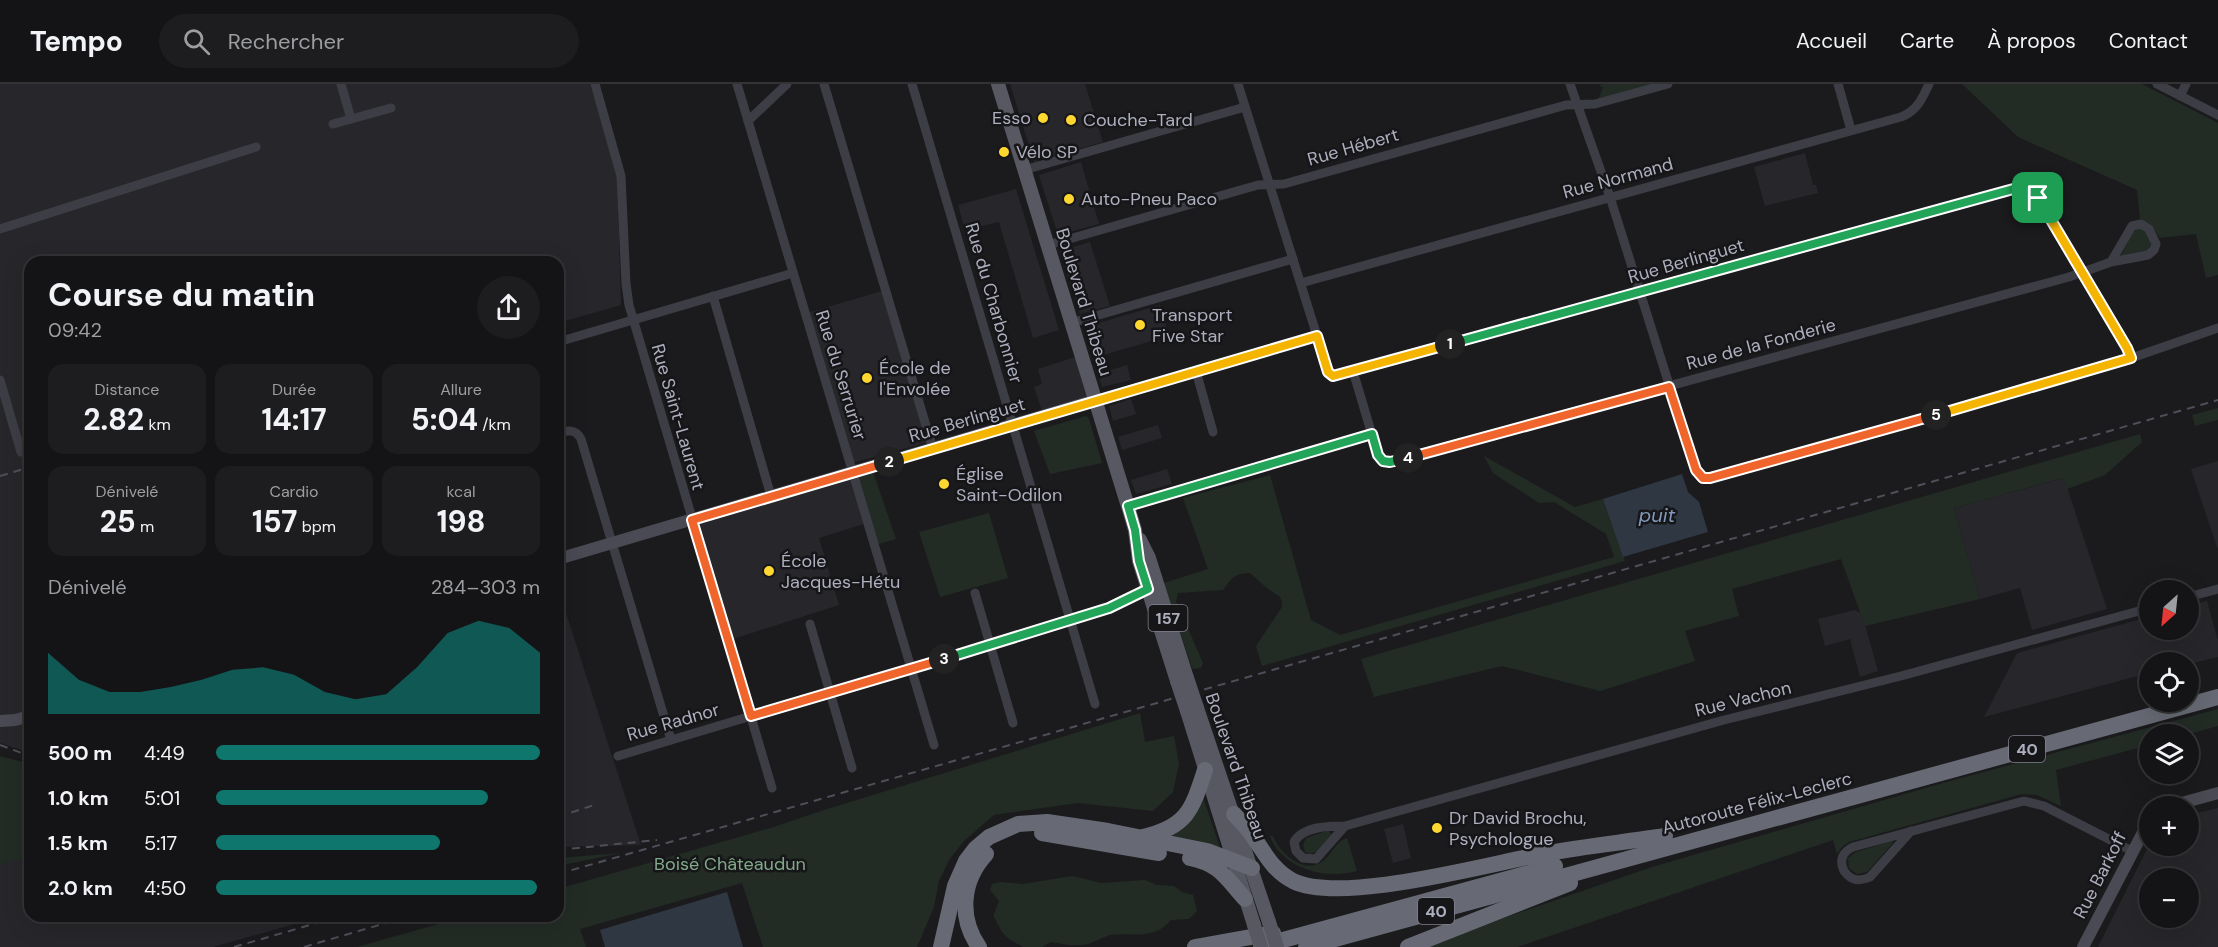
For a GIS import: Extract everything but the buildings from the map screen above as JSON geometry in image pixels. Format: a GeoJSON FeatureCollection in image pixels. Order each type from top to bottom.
{"type":"FeatureCollection","features":[{"type":"Feature","properties":{"kind":"highway"},"geometry":{"type":"LineString","coordinates":[[2199,691],[2218,686]]}},
{"type":"Feature","properties":{"kind":"highway","name":"Autoroute Félix-Leclerc"},"geometry":{"type":"LineString","coordinates":[[1306,947],[2218,698]]}},
{"type":"Feature","properties":{"kind":"highway","name":"Autoroute Félix-Leclerc"},"geometry":{"type":"LineString","coordinates":[[1256,947],[2139,707]]}},
{"type":"Feature","properties":{"kind":"highway"},"geometry":{"type":"LineString","coordinates":[[1139,838],[1165,831],[1184,819],[1195,802],[1205,770]]}},
{"type":"Feature","properties":{"kind":"highway"},"geometry":{"type":"LineString","coordinates":[[1234,814],[1252,835],[1269,862],[1281,873],[1302,884],[1328,889],[1390,883],[1549,853],[1665,836]]}},
{"type":"Feature","properties":{"kind":"highway"},"geometry":{"type":"LineString","coordinates":[[941,947],[955,886],[963,867],[981,843],[1000,830],[1018,824],[1043,822],[1090,828],[1207,851],[1252,868]]}},
{"type":"Feature","properties":{"kind":"highway"},"geometry":{"type":"LineString","coordinates":[[979,947],[971,934],[966,914],[965,897],[969,881],[977,865],[992,848],[1007,839],[1024,834],[1040,833],[1062,836],[1206,862],[1223,872],[1245,899]]}},
{"type":"Feature","properties":{"kind":"highway"},"geometry":{"type":"LineString","coordinates":[[1408,947],[1528,901],[1632,857]]}},
{"type":"Feature","properties":{"kind":"highway"},"geometry":{"type":"LineString","coordinates":[[1195,947],[1371,916]]}},
{"type":"Feature","properties":{"kind":"highway"},"geometry":{"type":"LineString","coordinates":[[1315,947],[1339,938]]}},
{"type":"Feature","properties":{"kind":"main road","name":"Boulevard Thibeau"},"geometry":{"type":"LineString","coordinates":[[998,84],[1128,506],[1135,530],[1139,561],[1148,589],[1192,710],[1234,814],[1277,947]]}},
{"type":"Feature","properties":{"kind":"main road","name":"Boulevard Thibeau"},"geometry":{"type":"LineString","coordinates":[[1135,530],[1149,558],[1182,680]]}},
{"type":"Feature","properties":{"kind":"main road","name":"Boulevard Thibeau"},"geometry":{"type":"LineString","coordinates":[[1192,710],[1205,770],[1261,947]]}},
{"type":"Feature","properties":{"kind":"street"},"geometry":{"type":"LineString","coordinates":[[341,84],[351,119]]}},
{"type":"Feature","properties":{"kind":"street","name":"Rue Saint-Laurent"},"geometry":{"type":"LineString","coordinates":[[595,84],[621,176],[626,288],[633,320],[772,788]]}},
{"type":"Feature","properties":{"kind":"street","name":"Rue du Serrurier"},"geometry":{"type":"LineString","coordinates":[[737,84],[934,745]]}},
{"type":"Feature","properties":{"kind":"street"},"geometry":{"type":"LineString","coordinates":[[748,121],[787,84]]}},
{"type":"Feature","properties":{"kind":"street"},"geometry":{"type":"LineString","coordinates":[[824,84],[933,449]]}},
{"type":"Feature","properties":{"kind":"street","name":"Rue du Charbonnier"},"geometry":{"type":"LineString","coordinates":[[912,84],[1095,704]]}},
{"type":"Feature","properties":{"kind":"street"},"geometry":{"type":"LineString","coordinates":[[1238,84],[1317,336]]}},
{"type":"Feature","properties":{"kind":"street"},"geometry":{"type":"LineString","coordinates":[[1570,84],[1610,197],[1696,470],[1701,477],[1710,478],[2131,358],[2218,328]]}},
{"type":"Feature","properties":{"kind":"street","name":"Rue Hébert"},"geometry":{"type":"LineString","coordinates":[[1047,245],[1258,185],[1284,184],[1566,105],[1595,104],[1668,84]]}},
{"type":"Feature","properties":{"kind":"street"},"geometry":{"type":"LineString","coordinates":[[1838,84],[1851,130]]}},
{"type":"Feature","properties":{"kind":"street","name":"Rue Normand"},"geometry":{"type":"LineString","coordinates":[[1300,283],[1911,112],[1917,107],[1929,84]]}},
{"type":"Feature","properties":{"kind":"street"},"geometry":{"type":"LineString","coordinates":[[2157,84],[2218,115]]}},
{"type":"Feature","properties":{"kind":"street"},"geometry":{"type":"LineString","coordinates":[[2180,96],[2186,84]]}},
{"type":"Feature","properties":{"kind":"street"},"geometry":{"type":"LineString","coordinates":[[1024,170],[1245,107]]}},
{"type":"Feature","properties":{"kind":"street"},"geometry":{"type":"LineString","coordinates":[[333,124],[391,108]]}},
{"type":"Feature","properties":{"kind":"street"},"geometry":{"type":"LineString","coordinates":[[0,229],[256,147]]}},
{"type":"Feature","properties":{"kind":"street","name":"Rue Berlinguet"},"geometry":{"type":"LineString","coordinates":[[564,557],[1317,336],[1329,374],[1335,376],[2017,188],[2029,190],[2038,198],[2082,273]]}},
{"type":"Feature","properties":{"kind":"street","name":"Rue de la Fonderie"},"geometry":{"type":"LineString","coordinates":[[1372,434],[1378,455],[1383,461],[1394,461],[2082,273],[2110,262],[2151,253],[2156,242],[2149,228],[2141,224],[2132,226],[2110,262]]}},
{"type":"Feature","properties":{"kind":"street"},"geometry":{"type":"LineString","coordinates":[[1071,322],[1293,259]]}},
{"type":"Feature","properties":{"kind":"street"},"geometry":{"type":"LineString","coordinates":[[564,340],[792,273]]}},
{"type":"Feature","properties":{"kind":"street"},"geometry":{"type":"LineString","coordinates":[[2082,273],[2131,358]]}},
{"type":"Feature","properties":{"kind":"street"},"geometry":{"type":"LineString","coordinates":[[713,296],[771,496]]}},
{"type":"Feature","properties":{"kind":"street"},"geometry":{"type":"LineString","coordinates":[[1196,371],[1213,432]]}},
{"type":"Feature","properties":{"kind":"street"},"geometry":{"type":"LineString","coordinates":[[1128,506],[1372,434],[1353,371]]}},
{"type":"Feature","properties":{"kind":"street"},"geometry":{"type":"LineString","coordinates":[[0,380],[21,452]]}},
{"type":"Feature","properties":{"kind":"street"},"geometry":{"type":"LineString","coordinates":[[564,432],[572,431],[581,439],[671,740]]}},
{"type":"Feature","properties":{"kind":"street","name":"Rue Radnor"},"geometry":{"type":"LineString","coordinates":[[618,756],[1071,620],[1109,608],[1148,589]]}},
{"type":"Feature","properties":{"kind":"street"},"geometry":{"type":"LineString","coordinates":[[2199,594],[2218,589]]}},
{"type":"Feature","properties":{"kind":"street"},"geometry":{"type":"LineString","coordinates":[[975,592],[1013,723]]}},
{"type":"Feature","properties":{"kind":"street","name":"Rue Vachon"},"geometry":{"type":"LineString","coordinates":[[1345,826],[1316,859],[1303,858],[1294,848],[1295,839],[1302,834],[1326,826],[1345,826],[1724,720],[1901,676],[2139,611]]}},
{"type":"Feature","properties":{"kind":"street"},"geometry":{"type":"LineString","coordinates":[[810,624],[852,768]]}},
{"type":"Feature","properties":{"kind":"street"},"geometry":{"type":"LineString","coordinates":[[0,721],[24,718]]}},
{"type":"Feature","properties":{"kind":"street"},"geometry":{"type":"LineString","coordinates":[[2199,798],[2218,793]]}},
{"type":"Feature","properties":{"kind":"street"},"geometry":{"type":"LineString","coordinates":[[1911,831],[1867,878],[1859,881],[1853,879],[1843,869],[1842,858],[1850,848],[1911,831],[2027,801],[2044,806],[2132,851]]}},
{"type":"Feature","properties":{"kind":"street","name":"Rue Barkoff"},"geometry":{"type":"LineString","coordinates":[[2083,947],[2139,839]]}},
{"type":"Feature","properties":{"kind":"shaded area"},"geometry":{"type":"Polygon","coordinates":[[[0,84],[590,84],[617,171],[621,305],[564,321],[564,256],[24,256],[24,751],[0,743],[0,84]]]}},
{"type":"Feature","properties":{"kind":"shaded area"},"geometry":{"type":"Polygon","coordinates":[[[1010,84],[1085,84],[1103,142],[1034,162],[1010,84]]]}},
{"type":"Feature","properties":{"kind":"shaded area"},"geometry":{"type":"Polygon","coordinates":[[[1805,153],[1813,185],[1816,185],[1818,193],[1765,206],[1754,167],[1805,153]]]}},
{"type":"Feature","properties":{"kind":"shaded area"},"geometry":{"type":"Polygon","coordinates":[[[1081,162],[1099,224],[1058,235],[1039,175],[1081,162]]]}},
{"type":"Feature","properties":{"kind":"shaded area"},"geometry":{"type":"Polygon","coordinates":[[[1016,189],[1059,330],[1033,338],[999,222],[965,230],[958,205],[1016,189]]]}},
{"type":"Feature","properties":{"kind":"shaded area"},"geometry":{"type":"Polygon","coordinates":[[[1090,242],[1110,306],[1080,314],[1060,251],[1090,242]]]}},
{"type":"Feature","properties":{"kind":"shaded area","name":"École de l'Envolée"},"geometry":{"type":"Polygon","coordinates":[[[882,291],[928,442],[852,463],[807,313],[882,291]]]}},
{"type":"Feature","properties":{"kind":"shaded area"},"geometry":{"type":"Polygon","coordinates":[[[1160,305],[1169,336],[1093,358],[1085,327],[1160,305]]]}},
{"type":"Feature","properties":{"kind":"shaded area"},"geometry":{"type":"Polygon","coordinates":[[[1078,356],[1092,398],[1042,411],[1034,387],[1042,384],[1038,369],[1078,356]]]}},
{"type":"Feature","properties":{"kind":"shaded area"},"geometry":{"type":"Polygon","coordinates":[[[1127,365],[1131,380],[1102,387],[1098,374],[1127,365]]]}},
{"type":"Feature","properties":{"kind":"shaded area"},"geometry":{"type":"Polygon","coordinates":[[[1131,399],[1136,414],[1113,421],[1109,406],[1131,399]]]}},
{"type":"Feature","properties":{"kind":"shaded area"},"geometry":{"type":"Polygon","coordinates":[[[1158,425],[1162,438],[1122,450],[1118,437],[1158,425]]]}},
{"type":"Feature","properties":{"kind":"shaded area"},"geometry":{"type":"Polygon","coordinates":[[[2218,461],[2218,550],[2191,469],[2218,461]]]}},
{"type":"Feature","properties":{"kind":"shaded area","name":"École Jacques-Hétu"},"geometry":{"type":"Polygon","coordinates":[[[849,468],[864,524],[819,538],[839,605],[730,640],[693,519],[849,468]]]}},
{"type":"Feature","properties":{"kind":"shaded area"},"geometry":{"type":"Polygon","coordinates":[[[1167,469],[1172,484],[1136,494],[1131,480],[1167,469]]]}},
{"type":"Feature","properties":{"kind":"shaded area"},"geometry":{"type":"Polygon","coordinates":[[[2064,478],[2107,609],[2032,630],[2020,588],[1980,599],[1954,508],[2064,478]]]}},
{"type":"Feature","properties":{"kind":"shaded area"},"geometry":{"type":"Polygon","coordinates":[[[2207,601],[2218,641],[2218,657],[2199,662],[2199,652],[2139,652],[2139,676],[1984,717],[2017,653],[2139,620],[2139,640],[2199,640],[2199,603],[2207,601]]]}},
{"type":"Feature","properties":{"kind":"shaded area"},"geometry":{"type":"Polygon","coordinates":[[[564,607],[613,759],[641,845],[564,847],[564,607]]]}},
{"type":"Feature","properties":{"kind":"shaded area"},"geometry":{"type":"Polygon","coordinates":[[[1855,610],[1862,614],[1878,671],[1860,677],[1850,639],[1825,646],[1818,619],[1855,610]]]}},
{"type":"Feature","properties":{"kind":"shaded area"},"geometry":{"type":"Polygon","coordinates":[[[2218,808],[2218,947],[2098,947],[2144,856],[2199,856],[2199,813],[2218,808]]]}},
{"type":"Feature","properties":{"kind":"shaded area"},"geometry":{"type":"Polygon","coordinates":[[[1403,824],[1411,858],[1393,863],[1384,829],[1403,824]]]}},
{"type":"Feature","properties":{"kind":"shaded area"},"geometry":{"type":"Polygon","coordinates":[[[24,858],[24,922],[301,922],[213,947],[0,947],[0,864],[24,858]]]}},
{"type":"Feature","properties":{"kind":"green space"},"geometry":{"type":"Polygon","coordinates":[[[1601,84],[1666,84],[1598,101],[1603,87],[1600,87],[1601,84]]]}},
{"type":"Feature","properties":{"kind":"green space"},"geometry":{"type":"Polygon","coordinates":[[[1962,84],[2142,84],[2218,123],[2218,275],[2206,278],[2196,234],[2160,238],[2152,226],[2140,219],[2137,190],[2018,137],[1962,84]]]}},
{"type":"Feature","properties":{"kind":"green space"},"geometry":{"type":"Polygon","coordinates":[[[2140,228],[2149,236],[2150,248],[2147,251],[2121,256],[2133,232],[2140,228]]]}},
{"type":"Feature","properties":{"kind":"green space"},"geometry":{"type":"Polygon","coordinates":[[[2218,408],[2218,420],[2195,426],[2192,415],[2218,408]]]}},
{"type":"Feature","properties":{"kind":"green space"},"geometry":{"type":"Polygon","coordinates":[[[1086,416],[1089,419],[1102,463],[1050,474],[1034,431],[1086,416]]]}},
{"type":"Feature","properties":{"kind":"green space"},"geometry":{"type":"Polygon","coordinates":[[[2140,434],[2142,442],[2105,475],[2067,489],[2063,478],[1954,508],[1980,599],[1865,626],[1841,559],[1732,589],[1739,616],[1685,631],[1695,661],[1600,691],[1502,666],[1374,697],[1361,659],[2140,434]]]}},
{"type":"Feature","properties":{"kind":"green space"},"geometry":{"type":"Polygon","coordinates":[[[1484,456],[1575,507],[1603,499],[1625,561],[1262,666],[1256,646],[1282,607],[1282,601],[1250,573],[1240,574],[1231,579],[1223,590],[1178,593],[1176,601],[1203,663],[1201,668],[1192,668],[1164,583],[1208,569],[1183,498],[1270,475],[1311,620],[1340,635],[1614,557],[1606,534],[1554,502],[1539,503],[1493,473],[1484,456]]]}},
{"type":"Feature","properties":{"kind":"green space"},"geometry":{"type":"Polygon","coordinates":[[[870,463],[896,539],[875,545],[853,467],[870,463]]]}},
{"type":"Feature","properties":{"kind":"green space"},"geometry":{"type":"Polygon","coordinates":[[[989,513],[1008,578],[940,597],[919,532],[989,513]]]}},
{"type":"Feature","properties":{"kind":"green space"},"geometry":{"type":"Polygon","coordinates":[[[2218,709],[2218,726],[2199,731],[2199,724],[2162,724],[2218,709]]]}},
{"type":"Feature","properties":{"kind":"green space","name":"Boisé Châteaudun"},"geometry":{"type":"Polygon","coordinates":[[[1140,713],[1145,742],[1174,736],[1179,764],[1173,792],[1153,811],[1078,803],[994,815],[964,841],[949,860],[939,881],[934,907],[917,947],[763,947],[742,883],[580,929],[586,947],[357,947],[445,922],[564,922],[564,887],[774,827],[1140,713]]]}},
{"type":"Feature","properties":{"kind":"green space"},"geometry":{"type":"Polygon","coordinates":[[[2139,730],[2139,748],[2056,770],[2061,806],[2037,795],[2022,794],[1849,842],[1837,854],[1833,840],[1517,947],[1427,947],[1477,927],[1652,867],[1943,783],[2139,730]]]}},
{"type":"Feature","properties":{"kind":"green space"},"geometry":{"type":"Polygon","coordinates":[[[0,756],[24,762],[24,859],[0,864],[0,756]]]}},
{"type":"Feature","properties":{"kind":"green space"},"geometry":{"type":"Polygon","coordinates":[[[1203,797],[1220,848],[1162,836],[1203,797]]]}},
{"type":"Feature","properties":{"kind":"green space"},"geometry":{"type":"Polygon","coordinates":[[[1326,831],[1332,835],[1318,851],[1310,854],[1305,852],[1303,845],[1306,838],[1326,831]]]}},
{"type":"Feature","properties":{"kind":"green space"},"geometry":{"type":"Polygon","coordinates":[[[1270,836],[1273,836],[1286,855],[1308,866],[1323,861],[1340,842],[1347,838],[1357,871],[1332,874],[1306,869],[1284,857],[1270,836]]]}},
{"type":"Feature","properties":{"kind":"green space"},"geometry":{"type":"Polygon","coordinates":[[[1892,841],[1893,843],[1867,872],[1857,874],[1849,868],[1848,858],[1856,852],[1892,841]]]}},
{"type":"Feature","properties":{"kind":"green space"},"geometry":{"type":"Polygon","coordinates":[[[621,853],[564,865],[564,858],[621,853]]]}},
{"type":"Feature","properties":{"kind":"green space"},"geometry":{"type":"Polygon","coordinates":[[[1072,876],[1101,883],[1145,880],[1157,885],[1174,886],[1182,892],[1193,895],[1197,911],[1189,919],[1171,920],[1157,931],[1143,934],[1110,935],[1083,945],[1051,942],[1042,947],[1023,947],[1002,932],[994,917],[999,901],[990,890],[992,884],[1000,882],[1023,884],[1072,876]]]}},
{"type":"Feature","properties":{"kind":"water","name":"puit"},"geometry":{"type":"Polygon","coordinates":[[[1682,474],[1688,492],[1699,502],[1708,532],[1623,557],[1603,499],[1682,474]]]}},
{"type":"Feature","properties":{"kind":"water"},"geometry":{"type":"Polygon","coordinates":[[[727,892],[743,947],[605,947],[600,930],[727,892]]]}},
{"type":"Feature","properties":{"kind":"railway"},"geometry":{"type":"LineString","coordinates":[[564,872],[2218,400]]}},
{"type":"Feature","properties":{"kind":"railway"},"geometry":{"type":"LineString","coordinates":[[0,476],[24,469]]}},
{"type":"Feature","properties":{"kind":"railway"},"geometry":{"type":"LineString","coordinates":[[0,745],[24,754]]}},
{"type":"Feature","properties":{"kind":"railway"},"geometry":{"type":"LineString","coordinates":[[564,815],[594,805]]}},
{"type":"Feature","properties":{"kind":"railway"},"geometry":{"type":"LineString","coordinates":[[564,849],[657,840]]}},
{"type":"Feature","properties":{"kind":"railway"},"geometry":{"type":"LineString","coordinates":[[234,947],[320,922]]}},
{"type":"Feature","properties":{"kind":"railway"},"geometry":{"type":"LineString","coordinates":[[304,947],[389,922]]}},
{"type":"Feature","properties":{"kind":"place","name":"Esso"},"geometry":{"type":"Point","coordinates":[1043,118]}},
{"type":"Feature","properties":{"kind":"place","name":"Couche-Tard"},"geometry":{"type":"Point","coordinates":[1071,120]}},
{"type":"Feature","properties":{"kind":"place","name":"Vélo SP"},"geometry":{"type":"Point","coordinates":[1004,152]}},
{"type":"Feature","properties":{"kind":"place","name":"Auto-Pneu Paco"},"geometry":{"type":"Point","coordinates":[1069,199]}},
{"type":"Feature","properties":{"kind":"place","name":"Transport Five Star"},"geometry":{"type":"Point","coordinates":[1140,325]}},
{"type":"Feature","properties":{"kind":"place","name":"École de l'Envolée"},"geometry":{"type":"Point","coordinates":[867,378]}},
{"type":"Feature","properties":{"kind":"place","name":"Église Saint-Odilon"},"geometry":{"type":"Point","coordinates":[944,484]}},
{"type":"Feature","properties":{"kind":"place","name":"École Jacques-Hétu"},"geometry":{"type":"Point","coordinates":[769,571]}},
{"type":"Feature","properties":{"kind":"place","name":"Dr David Brochu, Psychologue"},"geometry":{"type":"Point","coordinates":[1437,828]}},
{"type":"Feature","properties":{"kind":"route"},"geometry":{"type":"LineString","coordinates":[[2017,188],[2029,190],[2038,198],[2131,358],[1710,478],[1701,477],[1696,470],[1669,387],[1390,462],[1383,461],[1377,453],[1372,434],[1128,506],[1135,530],[1139,561],[1148,589],[1122,602],[991,645],[751,716],[692,520],[1317,336],[1328,372],[1335,376],[2017,188]]}}]}
